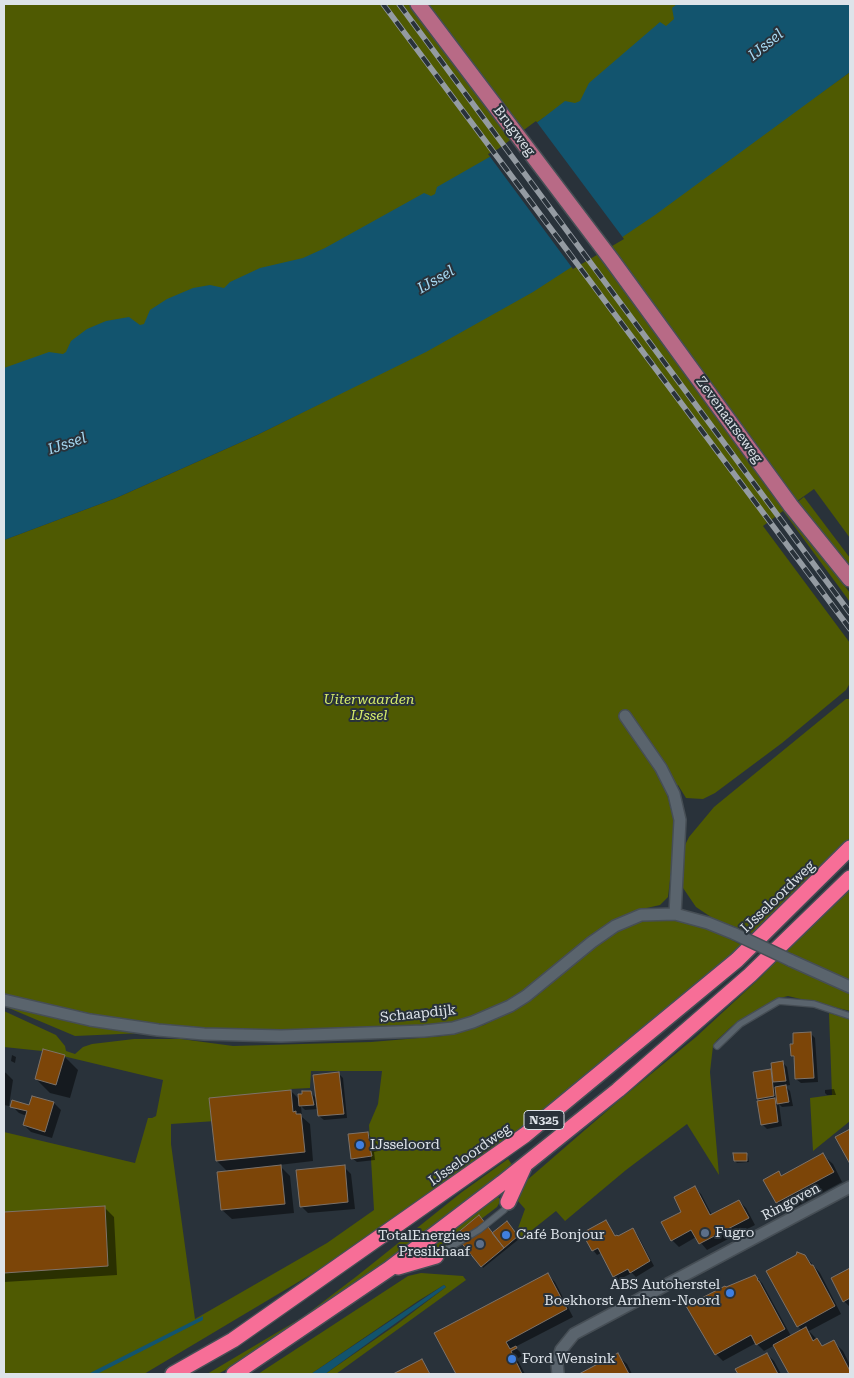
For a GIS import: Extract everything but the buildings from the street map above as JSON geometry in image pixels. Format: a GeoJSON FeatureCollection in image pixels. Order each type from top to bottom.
{"type":"FeatureCollection","features":[{"type":"Feature","properties":{"kind":"highway","name":"IJsseloordweg"},"geometry":{"type":"LineString","coordinates":[[172,1374],[233,1340],[525,1135],[737,960],[850,848]]}},
{"type":"Feature","properties":{"kind":"highway","name":"N325"},"geometry":{"type":"LineString","coordinates":[[234,1374],[389,1270],[525,1165],[618,1090],[750,975],[850,878]]}},
{"type":"Feature","properties":{"kind":"highway"},"geometry":{"type":"LineString","coordinates":[[508,1202],[525,1165]]}},
{"type":"Feature","properties":{"kind":"highway"},"geometry":{"type":"LineString","coordinates":[[389,1270],[436,1256]]}},
{"type":"Feature","properties":{"kind":"main road","name":"Brugweg"},"geometry":{"type":"LineString","coordinates":[[418,4],[611,259]]}},
{"type":"Feature","properties":{"kind":"main road","name":"Zevenaarseweg"},"geometry":{"type":"LineString","coordinates":[[611,259],[791,506],[850,579]]}},
{"type":"Feature","properties":{"kind":"street"},"geometry":{"type":"LineString","coordinates":[[625,716],[661,768],[674,794],[680,820],[675,914]]}},
{"type":"Feature","properties":{"kind":"street","name":"Schaapdijk"},"geometry":{"type":"LineString","coordinates":[[4,1000],[90,1020],[158,1030],[204,1034],[281,1036],[439,1030],[474,1022],[510,1006],[526,996],[592,942],[615,926],[641,915],[675,914],[708,923],[735,934],[850,987]]}},
{"type":"Feature","properties":{"kind":"street","name":"Ringoven"},"geometry":{"type":"LineString","coordinates":[[558,1374],[557,1362],[561,1350],[574,1334],[850,1188]]}},
{"type":"Feature","properties":{"kind":"lane"},"geometry":{"type":"LineString","coordinates":[[717,1046],[740,1024],[779,1001],[814,1004],[850,1016]]}},
{"type":"Feature","properties":{"kind":"lane"},"geometry":{"type":"LineString","coordinates":[[436,1256],[479,1230],[504,1210],[508,1202]]}},
{"type":"Feature","properties":{"kind":"green space"},"geometry":{"type":"Polygon","coordinates":[[[4,4],[714,4],[580,103],[543,118],[500,151],[436,194],[329,250],[236,286],[153,329],[72,359],[4,376],[4,4]]]}},
{"type":"Feature","properties":{"kind":"green space","name":"Uiterwaarden IJssel"},"geometry":{"type":"Polygon","coordinates":[[[850,72],[850,538],[814,489],[786,509],[850,593],[850,602],[783,511],[763,526],[850,643],[850,683],[846,690],[782,743],[715,793],[703,799],[686,798],[678,785],[667,794],[673,817],[674,846],[668,897],[660,905],[638,910],[612,923],[511,1000],[474,1016],[445,1024],[415,1028],[244,1032],[196,1029],[126,1021],[4,995],[4,540],[116,498],[257,435],[317,405],[812,99],[850,72]]]}},
{"type":"Feature","properties":{"kind":"green space"},"geometry":{"type":"Polygon","coordinates":[[[804,497],[850,558],[850,565],[796,503],[804,497]]]}},
{"type":"Feature","properties":{"kind":"green space"},"geometry":{"type":"Polygon","coordinates":[[[846,699],[850,699],[850,838],[752,933],[714,919],[696,907],[681,885],[682,851],[689,837],[714,807],[846,699]]]}},
{"type":"Feature","properties":{"kind":"green space"},"geometry":{"type":"Polygon","coordinates":[[[850,888],[849,928],[850,982],[785,953],[850,888]]]}},
{"type":"Feature","properties":{"kind":"green space"},"geometry":{"type":"Polygon","coordinates":[[[656,919],[681,920],[714,931],[744,946],[452,1185],[352,1250],[144,1374],[4,1374],[4,1132],[135,1163],[148,1118],[156,1116],[163,1080],[42,1051],[4,1047],[4,1011],[56,1035],[65,1046],[66,1051],[75,1054],[83,1047],[92,1044],[134,1039],[181,1039],[233,1046],[371,1042],[443,1036],[484,1025],[534,998],[606,937],[639,922],[656,919]],[[311,1071],[310,1088],[290,1089],[290,1116],[171,1124],[171,1144],[195,1319],[327,1243],[374,1210],[369,1125],[378,1104],[382,1071],[311,1071]]]}},
{"type":"Feature","properties":{"kind":"green space"},"geometry":{"type":"Polygon","coordinates":[[[776,959],[850,991],[850,1011],[788,996],[776,999],[732,1026],[717,1040],[713,1046],[710,1072],[719,1175],[687,1124],[626,1170],[565,1221],[556,1211],[522,1238],[517,1231],[525,1209],[518,1201],[513,1201],[518,1188],[696,1037],[762,976],[776,959]]]}},
{"type":"Feature","properties":{"kind":"green space"},"geometry":{"type":"Polygon","coordinates":[[[4,1006],[53,1016],[67,1021],[143,1033],[75,1036],[4,1006]]]}},
{"type":"Feature","properties":{"kind":"green space"},"geometry":{"type":"Polygon","coordinates":[[[829,1013],[850,1019],[850,1121],[813,1151],[810,1098],[832,1095],[829,1013]]]}},
{"type":"Feature","properties":{"kind":"green space"},"geometry":{"type":"Polygon","coordinates":[[[508,1159],[513,1166],[359,1283],[268,1346],[218,1374],[207,1374],[303,1317],[462,1192],[508,1159]]]}},
{"type":"Feature","properties":{"kind":"green space"},"geometry":{"type":"Polygon","coordinates":[[[498,1197],[501,1200],[497,1207],[443,1248],[428,1254],[426,1252],[498,1197]]]}},
{"type":"Feature","properties":{"kind":"green space"},"geometry":{"type":"Polygon","coordinates":[[[421,1273],[463,1276],[466,1280],[336,1374],[325,1374],[396,1325],[446,1287],[444,1285],[418,1301],[311,1374],[258,1374],[408,1276],[421,1273]]]}},
{"type":"Feature","properties":{"kind":"water","name":"IJssel"},"geometry":{"type":"Polygon","coordinates":[[[677,4],[850,4],[850,72],[655,215],[615,242],[584,259],[533,292],[426,352],[257,435],[116,498],[4,540],[4,368],[49,352],[63,354],[66,352],[71,341],[87,329],[106,321],[129,317],[140,325],[144,324],[150,310],[167,299],[193,288],[210,285],[224,288],[230,282],[260,268],[303,258],[325,248],[424,193],[431,196],[435,194],[437,187],[500,151],[565,101],[575,103],[580,101],[589,83],[660,22],[666,26],[674,19],[672,8],[677,4]]]}},
{"type":"Feature","properties":{"kind":"water"},"geometry":{"type":"Polygon","coordinates":[[[444,1285],[446,1287],[325,1374],[311,1374],[444,1285]]]}},
{"type":"Feature","properties":{"kind":"water"},"geometry":{"type":"Polygon","coordinates":[[[203,1316],[203,1320],[97,1374],[88,1374],[203,1316]]]}},
{"type":"Feature","properties":{"kind":"pier"},"geometry":{"type":"Polygon","coordinates":[[[536,121],[624,239],[573,269],[488,154],[498,149],[536,121]]]}},
{"type":"Feature","properties":{"kind":"railway"},"geometry":{"type":"LineString","coordinates":[[383,4],[850,629]]}},
{"type":"Feature","properties":{"kind":"railway"},"geometry":{"type":"LineString","coordinates":[[399,4],[850,613]]}},
{"type":"Feature","properties":{"kind":"place","name":"IJsseloord"},"geometry":{"type":"Point","coordinates":[360,1145]}},
{"type":"Feature","properties":{"kind":"place","name":"Fugro"},"geometry":{"type":"Point","coordinates":[705,1233]}},
{"type":"Feature","properties":{"kind":"place","name":"Café Bonjour"},"geometry":{"type":"Point","coordinates":[506,1235]}},
{"type":"Feature","properties":{"kind":"place","name":"TotalEnergies Presikhaaf"},"geometry":{"type":"Point","coordinates":[480,1244]}},
{"type":"Feature","properties":{"kind":"place","name":"ABS Autoherstel Boekhorst Arnhem-Noord"},"geometry":{"type":"Point","coordinates":[730,1293]}},
{"type":"Feature","properties":{"kind":"place","name":"Ford Wensink"},"geometry":{"type":"Point","coordinates":[512,1359]}}]}
